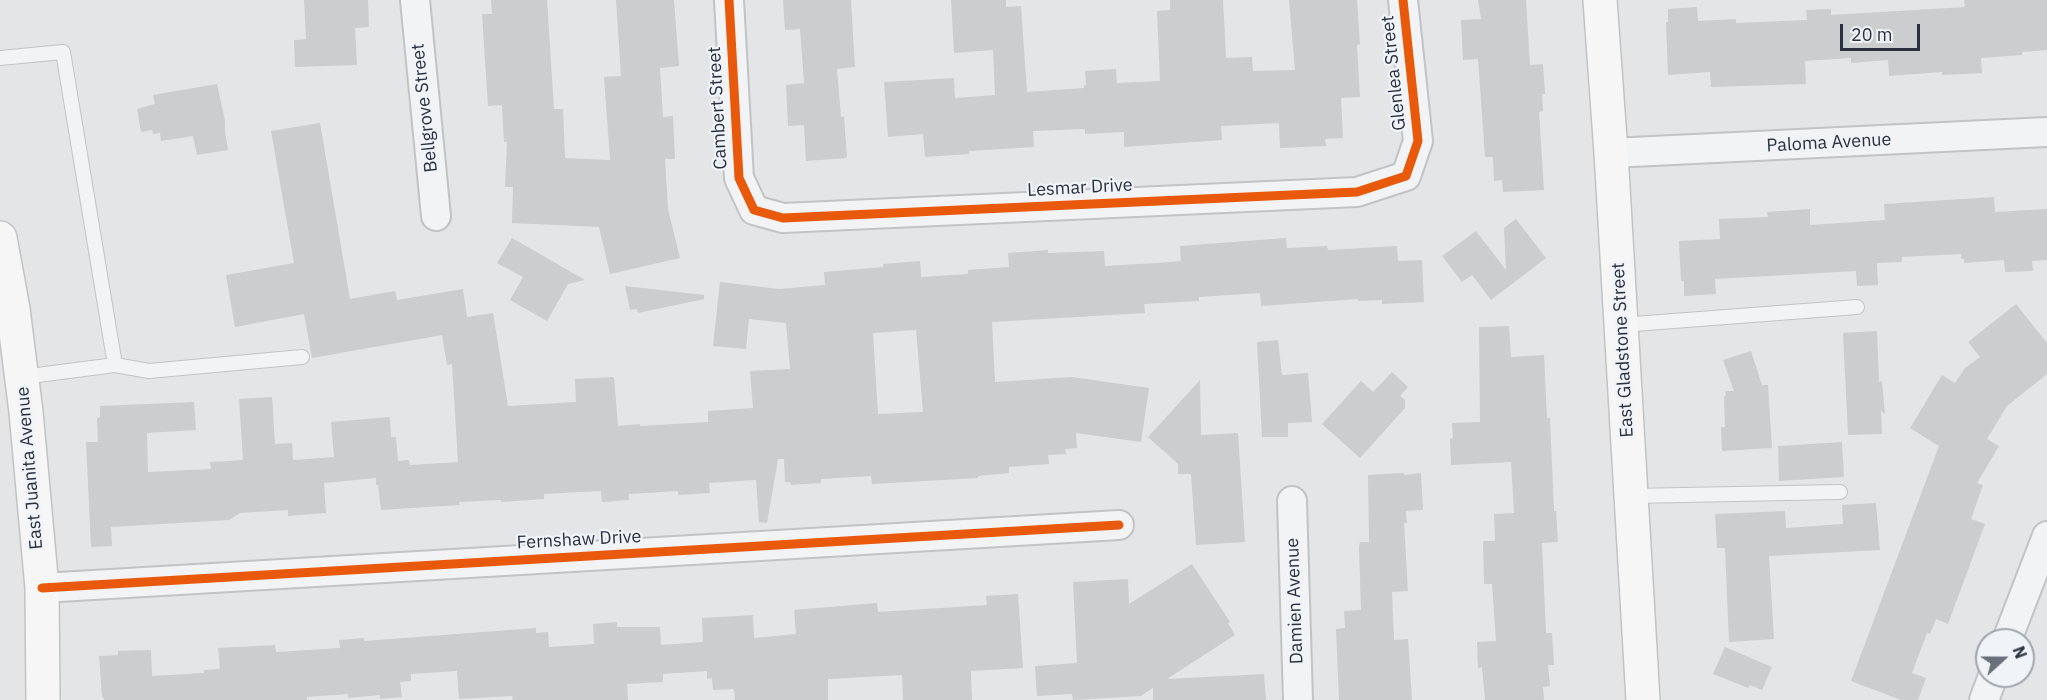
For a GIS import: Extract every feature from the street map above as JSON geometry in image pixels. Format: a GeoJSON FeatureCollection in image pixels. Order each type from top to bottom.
{"type":"FeatureCollection","features":[{"type":"Feature","properties":{"kind":"street","name":"Bellgrove Street"},"geometry":{"type":"LineString","coordinates":[[415,0],[436,216]]}},
{"type":"Feature","properties":{"kind":"street","name":"Cambert Street"},"geometry":{"type":"LineString","coordinates":[[729,0],[738,178],[754,210]]}},
{"type":"Feature","properties":{"kind":"street","name":"Glenlea Street"},"geometry":{"type":"LineString","coordinates":[[1403,0],[1418,141],[1406,177]]}},
{"type":"Feature","properties":{"kind":"street","name":"East Gladstone Street"},"geometry":{"type":"LineString","coordinates":[[1600,0],[1611,153],[1642,700]]}},
{"type":"Feature","properties":{"kind":"street","name":"Paloma Avenue"},"geometry":{"type":"LineString","coordinates":[[1611,153],[2047,132]]}},
{"type":"Feature","properties":{"kind":"street","name":"Lesmar Drive"},"geometry":{"type":"LineString","coordinates":[[754,210],[783,219],[1357,192],[1406,177]]}},
{"type":"Feature","properties":{"kind":"street","name":"East Juanita Avenue"},"geometry":{"type":"LineString","coordinates":[[0,238],[13,309],[22,378],[42,588],[44,700]]}},
{"type":"Feature","properties":{"kind":"street","name":"Damien Avenue"},"geometry":{"type":"LineString","coordinates":[[1292,501],[1298,700]]}},
{"type":"Feature","properties":{"kind":"street","name":"Fernshaw Drive"},"geometry":{"type":"LineString","coordinates":[[42,588],[1119,525]]}},
{"type":"Feature","properties":{"kind":"street"},"geometry":{"type":"LineString","coordinates":[[2012,628],[2047,536]]}},
{"type":"Feature","properties":{"kind":"lane"},"geometry":{"type":"LineString","coordinates":[[0,58],[63,52],[115,365]]}},
{"type":"Feature","properties":{"kind":"lane"},"geometry":{"type":"LineString","coordinates":[[1621,325],[1857,307]]}},
{"type":"Feature","properties":{"kind":"lane"},"geometry":{"type":"LineString","coordinates":[[22,378],[115,365],[149,370],[302,357]]}},
{"type":"Feature","properties":{"kind":"lane"},"geometry":{"type":"LineString","coordinates":[[1631,496],[1840,492]]}},
{"type":"Feature","properties":{"kind":"building"},"geometry":{"type":"Polygon","coordinates":[[[304,0],[368,0],[369,27],[355,28],[357,65],[295,67],[294,40],[306,39],[304,0]]]}},
{"type":"Feature","properties":{"kind":"building"},"geometry":{"type":"Polygon","coordinates":[[[491,0],[547,0],[554,109],[563,109],[565,158],[610,160],[604,77],[621,76],[616,0],[674,0],[679,66],[660,68],[663,117],[673,116],[675,159],[665,159],[668,209],[680,258],[610,274],[599,227],[512,223],[513,187],[505,187],[507,142],[504,142],[502,105],[488,106],[482,14],[492,14],[491,0]]]}},
{"type":"Feature","properties":{"kind":"building"},"geometry":{"type":"Polygon","coordinates":[[[783,0],[851,0],[855,67],[837,69],[847,158],[806,161],[804,125],[788,126],[786,85],[804,83],[800,29],[785,30],[783,0]]]}},
{"type":"Feature","properties":{"kind":"building"},"geometry":{"type":"Polygon","coordinates":[[[951,0],[1006,0],[1006,7],[1021,6],[1027,92],[1084,88],[1086,85],[1085,71],[1116,69],[1117,83],[1160,81],[1157,11],[1170,10],[1170,0],[1223,0],[1226,58],[1252,57],[1253,71],[1295,70],[1289,0],[1357,0],[1360,97],[1341,98],[1343,138],[1325,139],[1326,146],[1280,148],[1279,123],[1221,126],[1222,140],[1124,147],[1124,132],[1085,134],[1085,129],[1033,131],[1034,147],[969,151],[969,154],[925,157],[923,134],[888,137],[884,82],[954,78],[955,98],[995,95],[993,50],[954,53],[951,0]]]}},
{"type":"Feature","properties":{"kind":"building"},"geometry":{"type":"Polygon","coordinates":[[[1478,0],[1526,0],[1530,65],[1543,64],[1545,94],[1542,94],[1543,111],[1539,112],[1544,190],[1503,192],[1502,180],[1494,181],[1493,157],[1485,157],[1478,59],[1463,60],[1461,20],[1481,19],[1478,0]]]}},
{"type":"Feature","properties":{"kind":"building"},"geometry":{"type":"Polygon","coordinates":[[[1964,0],[2047,0],[2047,50],[2022,52],[2022,55],[1981,58],[1982,73],[1942,75],[1942,72],[1889,76],[1888,60],[1851,63],[1851,58],[1805,61],[1806,84],[1711,87],[1710,72],[1668,75],[1666,22],[1668,22],[1668,9],[1697,7],[1698,21],[1736,19],[1736,23],[1807,20],[1806,10],[1831,9],[1831,15],[1965,7],[1964,0]]]}},
{"type":"Feature","properties":{"kind":"building"},"geometry":{"type":"Polygon","coordinates":[[[217,84],[225,121],[228,150],[197,155],[193,136],[161,141],[160,133],[153,134],[152,130],[141,132],[137,109],[155,104],[153,95],[217,84]]]}},
{"type":"Feature","properties":{"kind":"building"},"geometry":{"type":"Polygon","coordinates":[[[320,123],[350,299],[395,291],[397,300],[463,289],[467,317],[493,313],[508,406],[576,402],[575,379],[614,377],[618,426],[708,422],[708,411],[753,408],[750,371],[790,369],[786,323],[749,319],[746,349],[713,346],[720,282],[779,289],[825,285],[824,272],[920,261],[921,277],[968,274],[968,270],[1009,267],[1008,253],[1048,250],[1048,253],[1104,251],[1105,266],[1157,263],[1181,261],[1180,246],[1286,238],[1287,248],[1327,246],[1328,250],[1397,246],[1398,261],[1422,260],[1424,302],[1382,304],[1382,300],[1358,301],[1358,299],[1261,306],[1260,293],[1199,297],[1199,301],[1144,304],[1145,313],[992,322],[995,382],[1072,377],[1149,388],[1141,442],[1076,433],[1077,448],[1065,449],[1066,454],[1048,455],[1049,464],[1009,467],[1009,473],[978,476],[978,478],[872,484],[871,476],[821,479],[821,483],[791,485],[790,482],[785,482],[784,459],[778,459],[767,523],[759,522],[756,480],[709,483],[710,493],[678,495],[678,491],[629,494],[629,500],[602,502],[601,491],[544,494],[544,499],[459,502],[460,505],[381,510],[376,478],[324,483],[326,513],[288,516],[288,510],[240,513],[229,520],[111,527],[112,546],[91,547],[86,442],[98,442],[97,418],[100,417],[100,406],[194,402],[196,430],[147,433],[148,472],[211,469],[210,462],[243,460],[239,399],[272,397],[275,444],[292,443],[293,460],[334,457],[331,422],[390,417],[391,437],[396,437],[398,461],[409,460],[410,465],[458,462],[452,364],[447,365],[442,335],[312,358],[304,314],[235,327],[226,275],[294,263],[271,131],[320,123]],[[916,330],[873,333],[878,414],[923,412],[916,330]]]}},
{"type":"Feature","properties":{"kind":"building"},"geometry":{"type":"Polygon","coordinates":[[[1994,197],[1995,212],[2047,209],[2047,260],[2032,261],[2033,271],[2005,272],[2004,260],[1964,263],[1961,254],[1902,257],[1902,262],[1877,263],[1878,285],[1857,286],[1856,271],[1715,279],[1716,294],[1684,296],[1679,241],[1720,239],[1719,219],[1768,217],[1767,212],[1810,209],[1810,225],[1885,220],[1884,204],[1994,197]]]}},
{"type":"Feature","properties":{"kind":"building"},"geometry":{"type":"Polygon","coordinates":[[[1516,219],[1546,258],[1491,300],[1472,275],[1462,282],[1442,256],[1476,231],[1506,270],[1504,228],[1516,219]]]}},
{"type":"Feature","properties":{"kind":"building"},"geometry":{"type":"Polygon","coordinates":[[[512,238],[585,280],[568,284],[547,321],[510,300],[523,277],[497,263],[512,238]]]}},
{"type":"Feature","properties":{"kind":"building"},"geometry":{"type":"Polygon","coordinates":[[[625,286],[704,295],[704,299],[638,313],[637,309],[630,310],[625,286]]]}},
{"type":"Feature","properties":{"kind":"building"},"geometry":{"type":"Polygon","coordinates":[[[2016,304],[2047,343],[2047,374],[2007,406],[1987,439],[1999,446],[1977,483],[1983,485],[1971,519],[1985,524],[1948,624],[1936,619],[1930,634],[1927,633],[1912,673],[1926,678],[1918,700],[1901,700],[1851,681],[1939,446],[1910,428],[1942,375],[1955,383],[1965,368],[1980,357],[1968,342],[2016,304]]]}},
{"type":"Feature","properties":{"kind":"building"},"geometry":{"type":"Polygon","coordinates":[[[1509,326],[1511,357],[1544,355],[1547,418],[1550,418],[1554,511],[1556,511],[1558,542],[1542,543],[1546,633],[1552,633],[1554,665],[1548,665],[1550,686],[1543,687],[1544,700],[1485,700],[1482,667],[1478,668],[1477,642],[1496,641],[1492,584],[1484,584],[1483,541],[1495,541],[1494,514],[1514,513],[1511,462],[1451,465],[1452,423],[1480,422],[1479,327],[1509,326]]]}},
{"type":"Feature","properties":{"kind":"building"},"geometry":{"type":"Polygon","coordinates":[[[1877,331],[1879,382],[1882,381],[1885,414],[1881,411],[1882,434],[1848,435],[1843,333],[1877,331]]]}},
{"type":"Feature","properties":{"kind":"building"},"geometry":{"type":"Polygon","coordinates":[[[1278,340],[1282,375],[1308,373],[1312,422],[1288,423],[1288,437],[1262,437],[1257,342],[1278,340]]]}},
{"type":"Feature","properties":{"kind":"building"},"geometry":{"type":"Polygon","coordinates":[[[1751,351],[1762,385],[1768,385],[1772,448],[1722,451],[1721,427],[1725,427],[1725,391],[1734,391],[1723,360],[1751,351]]]}},
{"type":"Feature","properties":{"kind":"building"},"geometry":{"type":"Polygon","coordinates":[[[1392,372],[1408,387],[1400,396],[1405,400],[1405,408],[1360,458],[1322,424],[1361,381],[1373,392],[1392,372]]]}},
{"type":"Feature","properties":{"kind":"building"},"geometry":{"type":"Polygon","coordinates":[[[1200,380],[1201,435],[1238,433],[1245,542],[1196,545],[1191,474],[1178,474],[1178,464],[1148,437],[1200,380]]]}},
{"type":"Feature","properties":{"kind":"building"},"geometry":{"type":"Polygon","coordinates":[[[1842,442],[1844,477],[1779,481],[1778,446],[1842,442]]]}},
{"type":"Feature","properties":{"kind":"building"},"geometry":{"type":"Polygon","coordinates":[[[1404,473],[1404,475],[1421,473],[1423,510],[1406,511],[1407,523],[1404,523],[1408,591],[1392,592],[1394,640],[1408,639],[1412,700],[1339,700],[1336,629],[1345,628],[1344,611],[1361,610],[1359,547],[1360,542],[1369,542],[1368,475],[1404,473]]]}},
{"type":"Feature","properties":{"kind":"building"},"geometry":{"type":"Polygon","coordinates":[[[1876,503],[1880,550],[1769,556],[1774,639],[1729,642],[1725,548],[1717,548],[1715,514],[1785,511],[1786,528],[1843,524],[1842,505],[1876,503]]]}},
{"type":"Feature","properties":{"kind":"building"},"geometry":{"type":"Polygon","coordinates":[[[1192,564],[1230,622],[1228,623],[1235,635],[1167,679],[1264,674],[1266,700],[1153,700],[1153,688],[1141,696],[1073,700],[1072,694],[1037,696],[1035,666],[1077,663],[1073,582],[1128,579],[1129,604],[1192,564]]]}},
{"type":"Feature","properties":{"kind":"building"},"geometry":{"type":"Polygon","coordinates":[[[1018,594],[1023,668],[971,671],[972,700],[903,700],[902,675],[828,679],[828,700],[735,700],[734,689],[713,690],[712,678],[707,679],[707,671],[663,674],[663,682],[627,684],[628,700],[513,700],[512,696],[459,699],[457,671],[411,674],[411,681],[400,682],[402,697],[380,699],[380,695],[348,698],[348,694],[307,697],[307,700],[104,700],[102,697],[99,656],[118,655],[118,651],[151,650],[152,676],[204,673],[204,670],[220,669],[218,648],[275,645],[276,652],[340,648],[339,640],[364,638],[364,641],[536,628],[536,633],[548,632],[549,647],[594,644],[593,624],[617,622],[617,627],[660,627],[661,645],[703,642],[702,618],[753,615],[754,638],[796,634],[794,610],[877,603],[878,612],[987,605],[986,596],[1018,594]]]}},
{"type":"Feature","properties":{"kind":"building"},"geometry":{"type":"Polygon","coordinates":[[[1725,647],[1772,667],[1762,690],[1750,685],[1748,688],[1713,674],[1725,647]]]}},
{"type":"Feature","properties":{"kind":"cycle path"},"geometry":{"type":"LineString","coordinates":[[729,0],[739,178],[754,210],[783,218],[1357,192],[1406,176],[1418,141],[1403,0]]}},
{"type":"Feature","properties":{"kind":"cycle path"},"geometry":{"type":"LineString","coordinates":[[42,588],[1119,525]]}}]}
